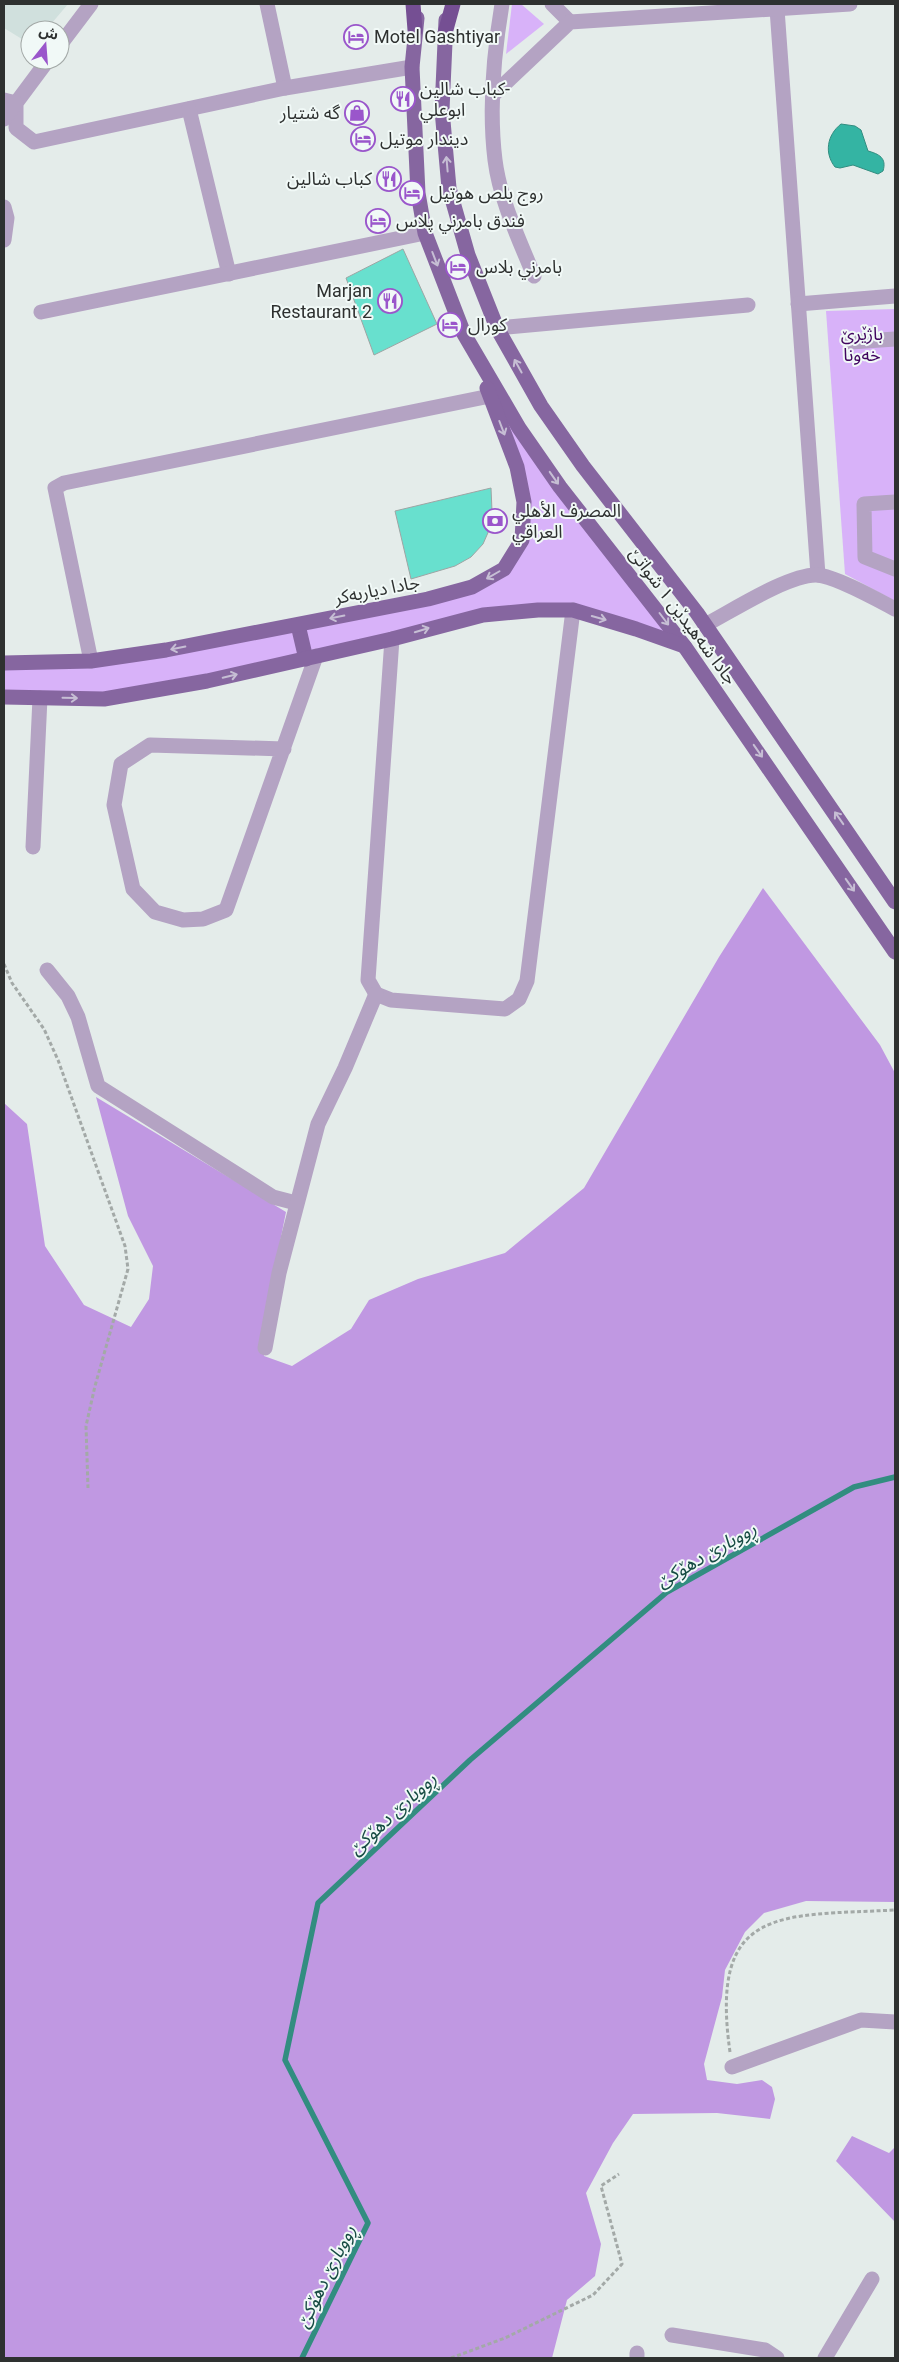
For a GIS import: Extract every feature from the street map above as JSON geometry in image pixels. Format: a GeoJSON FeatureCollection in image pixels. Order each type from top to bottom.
{"type":"FeatureCollection","features":[{"type":"Feature","properties":{"kind":"highway"},"geometry":{"type":"LineString","coordinates":[[412,4],[415,30]]}},
{"type":"Feature","properties":{"kind":"highway"},"geometry":{"type":"LineString","coordinates":[[444,33],[453,4]]}},
{"type":"Feature","properties":{"kind":"main road","name":"جادا شەهیدێن ١ شواتێ"},"geometry":{"type":"LineString","coordinates":[[419,4],[412,67],[418,193],[425,233],[464,334],[519,428],[560,487],[685,646],[895,952]]}},
{"type":"Feature","properties":{"kind":"main road","name":"جادا شەهیدێن ١ شواتێ"},"geometry":{"type":"LineString","coordinates":[[448,4],[444,33],[442,110],[449,188],[468,256],[497,328],[541,406],[583,466],[705,625],[895,902]]}},
{"type":"Feature","properties":{"kind":"main road","name":"جادا دیاربه‌كر"},"geometry":{"type":"LineString","coordinates":[[4,663],[90,661],[166,650],[428,599],[472,587],[504,568],[522,540],[524,502],[517,467],[464,334]]}},
{"type":"Feature","properties":{"kind":"main road"},"geometry":{"type":"LineString","coordinates":[[4,697],[104,699],[207,681],[311,658],[392,640],[483,615],[538,610],[573,610],[685,646]]}},
{"type":"Feature","properties":{"kind":"main road"},"geometry":{"type":"LineString","coordinates":[[298,624],[311,658]]}},
{"type":"Feature","properties":{"kind":"street"},"geometry":{"type":"LineString","coordinates":[[70,32],[91,4]]}},
{"type":"Feature","properties":{"kind":"street"},"geometry":{"type":"LineString","coordinates":[[266,4],[285,88]]}},
{"type":"Feature","properties":{"kind":"street"},"geometry":{"type":"LineString","coordinates":[[502,4],[496,39],[493,94],[495,161],[511,220],[534,276]]}},
{"type":"Feature","properties":{"kind":"street"},"geometry":{"type":"LineString","coordinates":[[552,4],[570,22]]}},
{"type":"Feature","properties":{"kind":"street"},"geometry":{"type":"LineString","coordinates":[[493,94],[570,22],[850,4]]}},
{"type":"Feature","properties":{"kind":"street"},"geometry":{"type":"LineString","coordinates":[[777,9],[818,575]]}},
{"type":"Feature","properties":{"kind":"street"},"geometry":{"type":"LineString","coordinates":[[10,101],[16,128],[34,142],[285,88],[412,67]]}},
{"type":"Feature","properties":{"kind":"street"},"geometry":{"type":"LineString","coordinates":[[4,120],[10,101],[39,70]]}},
{"type":"Feature","properties":{"kind":"street"},"geometry":{"type":"LineString","coordinates":[[189,109],[229,274]]}},
{"type":"Feature","properties":{"kind":"street"},"geometry":{"type":"LineString","coordinates":[[4,208],[7,218],[4,240]]}},
{"type":"Feature","properties":{"kind":"street"},"geometry":{"type":"LineString","coordinates":[[40,312],[425,233]]}},
{"type":"Feature","properties":{"kind":"street"},"geometry":{"type":"LineString","coordinates":[[798,304],[895,296]]}},
{"type":"Feature","properties":{"kind":"street"},"geometry":{"type":"LineString","coordinates":[[497,328],[748,305]]}},
{"type":"Feature","properties":{"kind":"street"},"geometry":{"type":"LineString","coordinates":[[852,342],[895,339]]}},
{"type":"Feature","properties":{"kind":"street"},"geometry":{"type":"LineString","coordinates":[[90,661],[55,488],[64,483],[490,396]]}},
{"type":"Feature","properties":{"kind":"street"},"geometry":{"type":"LineString","coordinates":[[895,502],[864,504],[865,557],[895,569]]}},
{"type":"Feature","properties":{"kind":"street"},"geometry":{"type":"LineString","coordinates":[[705,625],[795,579],[818,575],[852,587],[895,609]]}},
{"type":"Feature","properties":{"kind":"street"},"geometry":{"type":"LineString","coordinates":[[392,640],[368,980],[376,994],[390,1000],[505,1009],[519,999],[527,981],[573,610]]}},
{"type":"Feature","properties":{"kind":"street"},"geometry":{"type":"LineString","coordinates":[[284,749],[150,745],[121,764],[114,805],[133,889],[155,912],[183,920],[203,919],[226,910],[284,749],[311,658]]}},
{"type":"Feature","properties":{"kind":"street"},"geometry":{"type":"LineString","coordinates":[[33,846],[40,698]]}},
{"type":"Feature","properties":{"kind":"street"},"geometry":{"type":"LineString","coordinates":[[47,970],[68,996],[78,1017],[98,1086],[273,1197],[296,1203]]}},
{"type":"Feature","properties":{"kind":"street"},"geometry":{"type":"LineString","coordinates":[[265,1348],[279,1273],[318,1124],[345,1068],[376,994]]}},
{"type":"Feature","properties":{"kind":"street"},"geometry":{"type":"LineString","coordinates":[[732,2067],[861,2020],[895,2022]]}},
{"type":"Feature","properties":{"kind":"street"},"geometry":{"type":"LineString","coordinates":[[825,2358],[872,2279]]}},
{"type":"Feature","properties":{"kind":"street"},"geometry":{"type":"LineString","coordinates":[[672,2336],[765,2350],[777,2358]]}},
{"type":"Feature","properties":{"kind":"path"},"geometry":{"type":"LineString","coordinates":[[4,964],[12,983],[44,1028],[58,1060],[125,1246],[128,1269],[94,1386],[86,1426],[88,1488]]}},
{"type":"Feature","properties":{"kind":"path"},"geometry":{"type":"LineString","coordinates":[[732,2067],[726,2028],[726,1994],[730,1967],[740,1945],[750,1935],[763,1927],[796,1916],[822,1912],[895,1910]]}},
{"type":"Feature","properties":{"kind":"path"},"geometry":{"type":"LineString","coordinates":[[451,2358],[505,2338],[593,2295],[622,2264],[601,2186],[619,2174]]}},
{"type":"Feature","properties":{"kind":"shaded area"},"geometry":{"type":"Polygon","coordinates":[[[4,4],[68,4],[54,20],[20,20],[20,38],[4,28],[4,4]]]}},
{"type":"Feature","properties":{"kind":"shaded area"},"geometry":{"type":"Polygon","coordinates":[[[841,124],[855,126],[861,130],[868,151],[879,155],[883,160],[883,171],[878,174],[853,165],[840,168],[835,167],[828,150],[833,133],[841,124]]]}},
{"type":"Feature","properties":{"kind":"shaded area"},"geometry":{"type":"Polygon","coordinates":[[[763,888],[880,1045],[895,1073],[895,1902],[806,1901],[764,1913],[745,1932],[725,1970],[722,1997],[704,2064],[707,2080],[737,2084],[762,2080],[772,2087],[775,2099],[770,2119],[717,2113],[633,2114],[613,2143],[586,2193],[601,2244],[595,2276],[567,2300],[552,2358],[4,2358],[4,1103],[27,1124],[45,1246],[84,1305],[131,1327],[149,1299],[153,1266],[128,1216],[96,1097],[286,1212],[261,1337],[264,1356],[292,1366],[351,1329],[369,1300],[418,1279],[505,1253],[584,1188],[719,957],[763,888]]]}},
{"type":"Feature","properties":{"kind":"shaded area"},"geometry":{"type":"Polygon","coordinates":[[[852,2136],[889,2153],[895,2147],[895,2222],[836,2161],[852,2136]]]}},
{"type":"Feature","properties":{"kind":"green space"},"geometry":{"type":"Polygon","coordinates":[[[512,4],[521,4],[544,24],[506,54],[512,4]]]}},
{"type":"Feature","properties":{"kind":"green space","name":"باژێرێ خه‌ونا"},"geometry":{"type":"Polygon","coordinates":[[[895,309],[895,601],[845,574],[826,311],[895,309]]]}},
{"type":"Feature","properties":{"kind":"green space"},"geometry":{"type":"Polygon","coordinates":[[[501,425],[519,428],[685,647],[636,629],[538,610],[104,699],[4,697],[4,663],[91,661],[428,599],[504,569],[522,540],[524,501],[501,425]]]}},
{"type":"Feature","properties":{"kind":"building","name":"Marjan Restaurant 2"},"geometry":{"type":"Polygon","coordinates":[[[403,249],[437,324],[374,355],[346,278],[403,249]]]}},
{"type":"Feature","properties":{"kind":"building"},"geometry":{"type":"Polygon","coordinates":[[[491,488],[492,511],[490,528],[483,544],[471,557],[455,566],[411,579],[395,511],[491,488]]]}},
{"type":"Feature","properties":{"kind":"waterway","name":"ڕووبارێ دهۆكێ"},"geometry":{"type":"LineString","coordinates":[[302,2358],[368,2223],[285,2060],[318,1903],[470,1760],[667,1592],[854,1487],[895,1477]]}},
{"type":"Feature","properties":{"kind":"place","name":"Motel Gashtiyar"},"geometry":{"type":"Point","coordinates":[356,37]}},
{"type":"Feature","properties":{"kind":"place","name":"كباب شالين- ابوعلي"},"geometry":{"type":"Point","coordinates":[403,99]}},
{"type":"Feature","properties":{"kind":"place","name":"گه شتيار"},"geometry":{"type":"Point","coordinates":[357,113]}},
{"type":"Feature","properties":{"kind":"place","name":"ديندار موتيل"},"geometry":{"type":"Point","coordinates":[363,139]}},
{"type":"Feature","properties":{"kind":"place","name":"كباب شالين"},"geometry":{"type":"Point","coordinates":[389,179]}},
{"type":"Feature","properties":{"kind":"place","name":"روج بلص هوتيل"},"geometry":{"type":"Point","coordinates":[412,193]}},
{"type":"Feature","properties":{"kind":"place","name":"فندق بامرني پلاس"},"geometry":{"type":"Point","coordinates":[378,221]}},
{"type":"Feature","properties":{"kind":"place","name":"بامرني بلاس"},"geometry":{"type":"Point","coordinates":[458,267]}},
{"type":"Feature","properties":{"kind":"place","name":"Marjan Restaurant 2"},"geometry":{"type":"Point","coordinates":[390,301]}},
{"type":"Feature","properties":{"kind":"place","name":"كورال"},"geometry":{"type":"Point","coordinates":[450,325]}},
{"type":"Feature","properties":{"kind":"place","name":"المصرف الأهلي العراقي"},"geometry":{"type":"Point","coordinates":[495,521]}}]}
